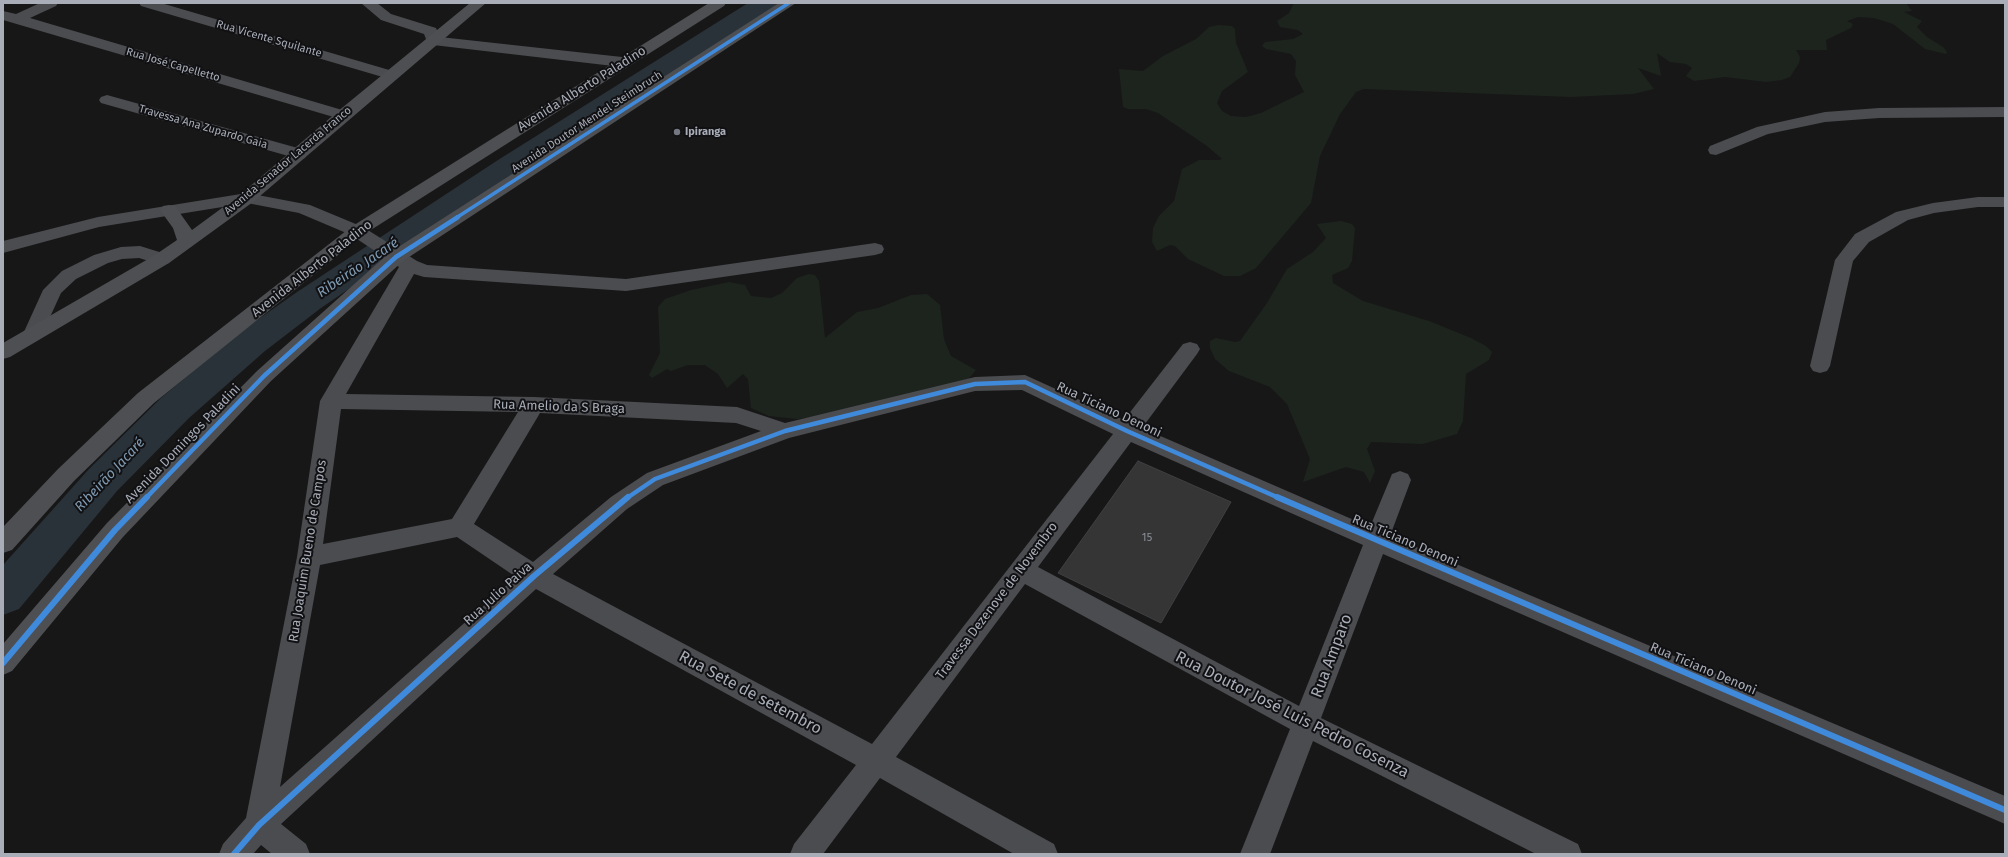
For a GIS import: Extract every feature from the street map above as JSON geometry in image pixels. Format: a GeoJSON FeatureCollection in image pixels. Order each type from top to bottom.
{"type":"FeatureCollection","features":[{"type":"Feature","properties":{"kind":"main road","name":"Avenida Senador Lacerda Franco"},"geometry":{"type":"LineString","coordinates":[[3,352],[162,259],[187,242],[247,198],[343,115],[479,3]]}},
{"type":"Feature","properties":{"kind":"main road","name":"Avenida Alberto Paladino"},"geometry":{"type":"LineString","coordinates":[[3,542],[66,475],[146,398],[360,234],[622,62],[719,3]]}},
{"type":"Feature","properties":{"kind":"main road","name":"Avenida Doutor Mendel Steimbruch"},"geometry":{"type":"LineString","coordinates":[[399,258],[789,3]]}},
{"type":"Feature","properties":{"kind":"main road"},"geometry":{"type":"LineString","coordinates":[[169,210],[182,227],[187,242]]}},
{"type":"Feature","properties":{"kind":"main road","name":"Avenida Domingos Paladini"},"geometry":{"type":"LineString","coordinates":[[3,663],[115,530],[264,376],[399,258]]}},
{"type":"Feature","properties":{"kind":"street"},"geometry":{"type":"LineString","coordinates":[[10,17],[50,3]]}},
{"type":"Feature","properties":{"kind":"street","name":"Rua Vicente Squilante"},"geometry":{"type":"LineString","coordinates":[[146,3],[391,75]]}},
{"type":"Feature","properties":{"kind":"street"},"geometry":{"type":"LineString","coordinates":[[368,3],[386,17],[431,31],[433,42],[622,62]]}},
{"type":"Feature","properties":{"kind":"street","name":"Rua José Capelletto"},"geometry":{"type":"LineString","coordinates":[[10,17],[343,115]]}},
{"type":"Feature","properties":{"kind":"street","name":"Travessa Ana Zupardo Gaia"},"geometry":{"type":"LineString","coordinates":[[108,100],[299,154]]}},
{"type":"Feature","properties":{"kind":"street"},"geometry":{"type":"LineString","coordinates":[[1716,150],[1763,130],[1825,117],[1879,113],[2005,112]]}},
{"type":"Feature","properties":{"kind":"street"},"geometry":{"type":"LineString","coordinates":[[3,247],[98,222],[247,198],[304,209],[360,234],[399,258],[424,271],[626,285],[875,249]]}},
{"type":"Feature","properties":{"kind":"street"},"geometry":{"type":"LineString","coordinates":[[1820,366],[1844,260],[1862,238],[1874,230],[1902,216],[1948,206],[1978,202],[2005,202]]}},
{"type":"Feature","properties":{"kind":"street"},"geometry":{"type":"LineString","coordinates":[[33,334],[54,290],[69,275],[101,260],[121,253],[140,252],[162,259]]}},
{"type":"Feature","properties":{"kind":"street","name":"Rua Joaquim Bueno de Campos"},"geometry":{"type":"LineString","coordinates":[[258,825],[309,558],[331,401],[399,258]]}},
{"type":"Feature","properties":{"kind":"street","name":"Travessa Dezenove de Novembro"},"geometry":{"type":"LineString","coordinates":[[805,854],[1190,349]]}},
{"type":"Feature","properties":{"kind":"street","name":"Rua Ticiano Denoni"},"geometry":{"type":"LineString","coordinates":[[785,431],[975,384],[1025,382],[1127,431],[1377,541],[2005,810]]}},
{"type":"Feature","properties":{"kind":"street","name":"Rua Amelio da S Braga"},"geometry":{"type":"LineString","coordinates":[[331,401],[534,406],[737,415],[785,431]]}},
{"type":"Feature","properties":{"kind":"street"},"geometry":{"type":"LineString","coordinates":[[309,558],[460,527],[534,406]]}},
{"type":"Feature","properties":{"kind":"street","name":"Rua Julio Paiva"},"geometry":{"type":"LineString","coordinates":[[234,854],[258,825],[534,576],[620,502],[656,478],[785,431]]}},
{"type":"Feature","properties":{"kind":"street","name":"Rua Amparo"},"geometry":{"type":"LineString","coordinates":[[1255,854],[1400,480]]}},
{"type":"Feature","properties":{"kind":"street","name":"Rua Sete de setembro"},"geometry":{"type":"LineString","coordinates":[[460,527],[534,576],[876,761],[1043,854]]}},
{"type":"Feature","properties":{"kind":"street","name":"Rua Doutor José Luis Pedro Cosenza"},"geometry":{"type":"LineString","coordinates":[[1021,570],[1306,724],[1567,854]]}},
{"type":"Feature","properties":{"kind":"street"},"geometry":{"type":"LineString","coordinates":[[258,825],[295,854]]}},
{"type":"Feature","properties":{"kind":"shaded area"},"geometry":{"type":"Polygon","coordinates":[[[1294,3],[1906,3],[1912,11],[1904,12],[1922,21],[1917,27],[1927,37],[1943,47],[1947,52],[1946,54],[1925,49],[1893,24],[1874,18],[1858,17],[1847,21],[1853,24],[1851,28],[1826,40],[1827,50],[1796,50],[1800,57],[1799,63],[1790,77],[1782,80],[1766,82],[1725,77],[1694,81],[1686,76],[1692,68],[1686,64],[1670,62],[1657,53],[1661,76],[1638,68],[1654,89],[1633,94],[1571,97],[1364,89],[1356,92],[1340,114],[1320,156],[1311,203],[1256,268],[1240,276],[1224,276],[1188,259],[1175,246],[1170,245],[1157,251],[1152,242],[1153,228],[1159,216],[1174,201],[1182,169],[1199,160],[1222,159],[1207,146],[1158,113],[1146,109],[1128,109],[1123,107],[1119,69],[1143,71],[1163,56],[1196,39],[1209,27],[1218,25],[1232,26],[1235,29],[1236,43],[1248,72],[1222,91],[1217,103],[1222,111],[1231,116],[1246,117],[1261,113],[1304,92],[1295,75],[1296,61],[1291,54],[1266,49],[1262,46],[1265,42],[1293,39],[1303,34],[1298,30],[1280,27],[1277,21],[1289,13],[1294,3]]]}},
{"type":"Feature","properties":{"kind":"shaded area"},"geometry":{"type":"Polygon","coordinates":[[[1341,221],[1352,224],[1355,228],[1352,261],[1348,268],[1332,275],[1333,283],[1363,301],[1429,321],[1471,338],[1486,346],[1492,352],[1489,360],[1466,374],[1463,421],[1457,434],[1423,444],[1371,442],[1367,449],[1375,471],[1370,483],[1364,472],[1346,467],[1303,482],[1310,459],[1287,404],[1270,387],[1229,371],[1215,359],[1210,348],[1210,341],[1216,338],[1235,342],[1240,341],[1267,303],[1287,269],[1313,252],[1326,238],[1317,224],[1341,221]]]}},
{"type":"Feature","properties":{"kind":"shaded area"},"geometry":{"type":"Polygon","coordinates":[[[809,274],[815,275],[819,281],[825,338],[857,312],[878,308],[911,295],[927,294],[940,305],[944,339],[951,356],[976,370],[966,382],[855,412],[797,419],[769,416],[751,408],[748,379],[743,374],[727,388],[718,374],[705,365],[688,365],[671,371],[667,369],[652,378],[649,375],[660,353],[658,307],[665,299],[691,290],[729,282],[745,285],[751,296],[771,298],[782,293],[797,278],[809,274]]]}},
{"type":"Feature","properties":{"kind":"building"},"geometry":{"type":"Polygon","coordinates":[[[1138,461],[1231,502],[1161,623],[1058,573],[1138,461]]]}},
{"type":"Feature","properties":{"kind":"waterway","name":"Ribeirão Jacaré"},"geometry":{"type":"LineString","coordinates":[[3,596],[103,480],[175,408],[252,342],[309,300],[509,166],[765,3]]}},
{"type":"Feature","properties":{"kind":"cycle path"},"geometry":{"type":"LineString","coordinates":[[3,663],[115,530],[264,376],[396,257],[789,3]]}},
{"type":"Feature","properties":{"kind":"cycle path"},"geometry":{"type":"LineString","coordinates":[[234,854],[259,825],[534,576],[619,503],[655,479],[785,431],[975,384],[1025,382],[1127,431],[1377,541],[2005,810]]}},
{"type":"Feature","properties":{"kind":"place","name":"Ipiranga"},"geometry":{"type":"Point","coordinates":[677,132]}}]}
